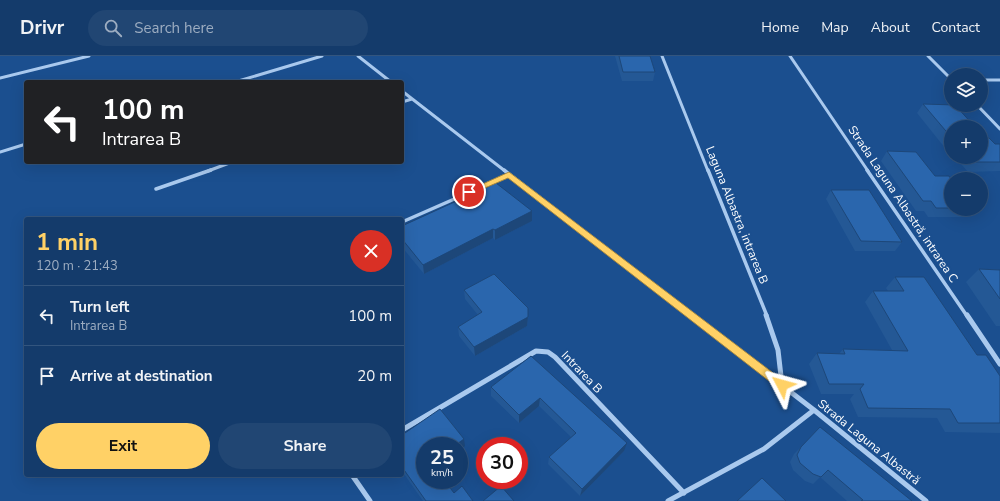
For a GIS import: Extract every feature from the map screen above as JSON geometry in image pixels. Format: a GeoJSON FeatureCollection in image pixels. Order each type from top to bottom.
{"type":"FeatureCollection","features":[{"type":"Feature","properties":{"kind":"street"},"geometry":{"type":"LineString","coordinates":[[0,78],[89,56]]}},
{"type":"Feature","properties":{"kind":"street"},"geometry":{"type":"LineString","coordinates":[[242,80],[322,56]]}},
{"type":"Feature","properties":{"kind":"street"},"geometry":{"type":"LineString","coordinates":[[358,56],[388,80]]}},
{"type":"Feature","properties":{"kind":"street","name":"Laguna Albastra, intrarea B"},"geometry":{"type":"LineString","coordinates":[[662,56],[772,329],[778,350],[782,385]]}},
{"type":"Feature","properties":{"kind":"street","name":"Strada Laguna Albastră, intrarea C"},"geometry":{"type":"LineString","coordinates":[[790,56],[1000,364]]}},
{"type":"Feature","properties":{"kind":"street"},"geometry":{"type":"LineString","coordinates":[[928,56],[944,72]]}},
{"type":"Feature","properties":{"kind":"street"},"geometry":{"type":"LineString","coordinates":[[988,80],[1000,80]]}},
{"type":"Feature","properties":{"kind":"street","name":"Strada Laguna Albastră"},"geometry":{"type":"LineString","coordinates":[[404,92],[814,410],[926,501]]}},
{"type":"Feature","properties":{"kind":"street"},"geometry":{"type":"LineString","coordinates":[[404,101],[412,98]]}},
{"type":"Feature","properties":{"kind":"street"},"geometry":{"type":"LineString","coordinates":[[984,112],[1000,129]]}},
{"type":"Feature","properties":{"kind":"street"},"geometry":{"type":"LineString","coordinates":[[0,152],[24,145]]}},
{"type":"Feature","properties":{"kind":"street"},"geometry":{"type":"LineString","coordinates":[[156,189],[226,164]]}},
{"type":"Feature","properties":{"kind":"street"},"geometry":{"type":"LineString","coordinates":[[404,221],[509,174]]}},
{"type":"Feature","properties":{"kind":"street","name":"Intrarea B"},"geometry":{"type":"LineString","coordinates":[[404,429],[536,351],[548,352],[555,357],[684,492]]}},
{"type":"Feature","properties":{"kind":"street"},"geometry":{"type":"LineString","coordinates":[[668,501],[764,449],[814,410]]}},
{"type":"Feature","properties":{"kind":"street"},"geometry":{"type":"LineString","coordinates":[[353,477],[370,501]]}},
{"type":"Feature","properties":{"kind":"building"},"geometry":{"type":"Polygon","coordinates":[[[619,56],[650,56],[655,72],[623,72],[619,56]]]}},
{"type":"Feature","properties":{"kind":"building"},"geometry":{"type":"Polygon","coordinates":[[[923,104],[944,105],[944,112],[961,112],[969,120],[944,120],[944,129],[923,104]]]}},
{"type":"Feature","properties":{"kind":"building"},"geometry":{"type":"Polygon","coordinates":[[[988,138],[995,144],[1000,144],[1000,162],[988,162],[988,138]]]}},
{"type":"Feature","properties":{"kind":"building"},"geometry":{"type":"Polygon","coordinates":[[[887,151],[916,152],[935,176],[944,176],[944,208],[936,208],[931,201],[923,201],[887,151]]]}},
{"type":"Feature","properties":{"kind":"building"},"geometry":{"type":"Polygon","coordinates":[[[496,183],[532,211],[423,265],[404,241],[404,225],[496,183]]]}},
{"type":"Feature","properties":{"kind":"building"},"geometry":{"type":"Polygon","coordinates":[[[831,190],[869,190],[902,242],[861,241],[831,190]]]}},
{"type":"Feature","properties":{"kind":"building"},"geometry":{"type":"Polygon","coordinates":[[[979,269],[1000,270],[1000,299],[979,269]]]}},
{"type":"Feature","properties":{"kind":"building"},"geometry":{"type":"Polygon","coordinates":[[[494,274],[528,308],[528,317],[474,347],[458,327],[482,312],[464,290],[494,274]]]}},
{"type":"Feature","properties":{"kind":"building"},"geometry":{"type":"Polygon","coordinates":[[[895,277],[924,277],[977,355],[986,355],[1000,376],[1000,423],[958,423],[950,409],[868,408],[860,389],[864,384],[829,384],[817,353],[845,354],[843,349],[908,351],[873,291],[904,291],[895,277]]]}},
{"type":"Feature","properties":{"kind":"building"},"geometry":{"type":"Polygon","coordinates":[[[531,356],[627,443],[582,489],[549,457],[576,433],[540,398],[519,415],[491,387],[531,356]]]}},
{"type":"Feature","properties":{"kind":"building"},"geometry":{"type":"Polygon","coordinates":[[[440,409],[462,437],[416,437],[416,487],[404,470],[404,434],[440,409]]]}},
{"type":"Feature","properties":{"kind":"building"},"geometry":{"type":"Polygon","coordinates":[[[820,427],[912,501],[861,501],[863,500],[828,470],[821,477],[813,474],[800,463],[797,455],[801,447],[820,427]]]}},
{"type":"Feature","properties":{"kind":"building"},"geometry":{"type":"Polygon","coordinates":[[[762,478],[786,501],[737,501],[762,478]]]}},
{"type":"Feature","properties":{"kind":"building"},"geometry":{"type":"Polygon","coordinates":[[[418,489],[451,489],[454,493],[459,489],[464,489],[473,501],[426,501],[418,489]]]}},
{"type":"Feature","properties":{"kind":"building"},"geometry":{"type":"Polygon","coordinates":[[[497,489],[504,489],[514,501],[483,501],[497,489]]]}},
{"type":"Feature","properties":{"kind":"route"},"geometry":{"type":"LineString","coordinates":[[469,192],[509,174],[782,385]]}}]}
